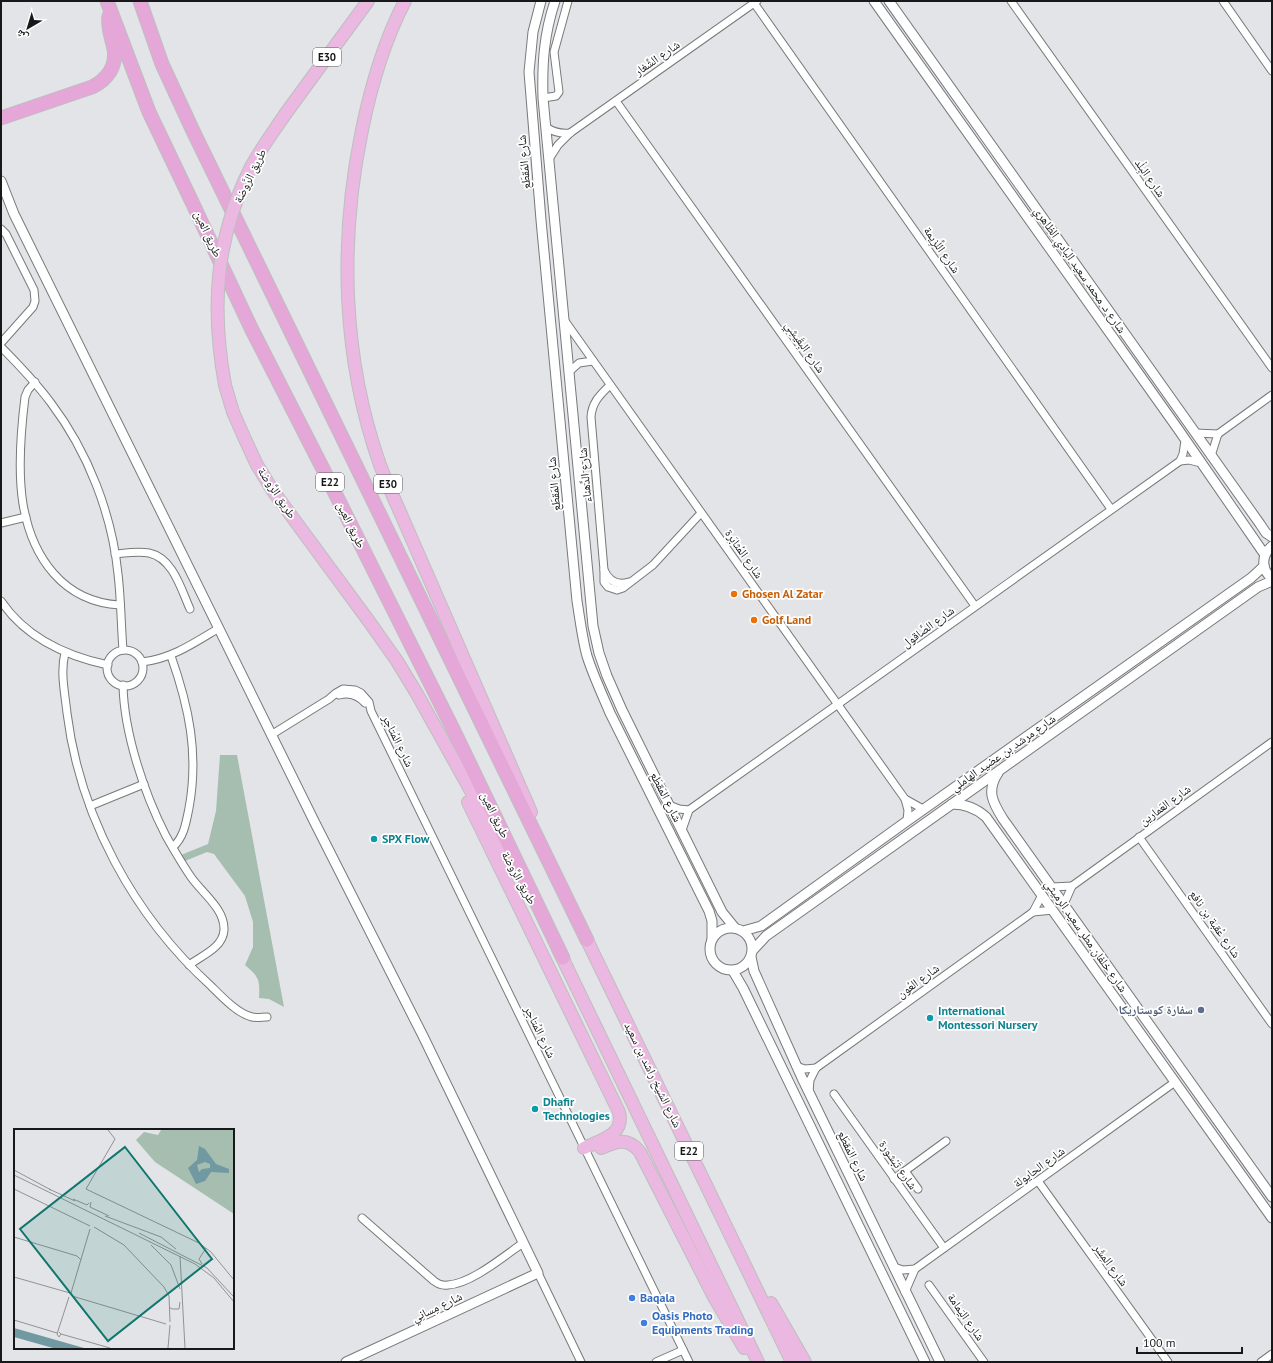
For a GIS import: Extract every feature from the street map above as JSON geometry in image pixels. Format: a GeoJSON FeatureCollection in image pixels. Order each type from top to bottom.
{"type":"FeatureCollection","features":[{"type":"Feature","properties":{"kind":"highway","name":"E22"},"geometry":{"type":"LineString","coordinates":[[140,1],[162,64],[193,131],[587,940]]}},
{"type":"Feature","properties":{"kind":"highway","name":"طريق الرَّوضة"},"geometry":{"type":"LineString","coordinates":[[368,1],[286,114],[252,166],[241,189],[231,216],[219,272],[217,324],[225,385],[244,437],[257,464],[273,491],[397,661],[417,694],[563,958]]}},
{"type":"Feature","properties":{"kind":"highway","name":"E30"},"geometry":{"type":"LineString","coordinates":[[404,1],[381,55],[368,102],[357,156],[351,196],[347,274],[349,315],[360,392],[378,459],[391,492],[587,940]]}},
{"type":"Feature","properties":{"kind":"highway"},"geometry":{"type":"LineString","coordinates":[[1,118],[7,113],[92,87],[103,80],[111,70],[115,59],[108,24],[109,6]]}},
{"type":"Feature","properties":{"kind":"highway","name":"طريق العين"},"geometry":{"type":"LineString","coordinates":[[109,6],[149,112],[251,328],[450,724],[563,958]]}},
{"type":"Feature","properties":{"kind":"highway"},"geometry":{"type":"LineString","coordinates":[[417,694],[619,1112],[621,1119],[617,1130],[612,1135],[586,1151]]}},
{"type":"Feature","properties":{"kind":"highway","name":"شارع الشيخ راشد بن سعيد"},"geometry":{"type":"LineString","coordinates":[[587,940],[792,1362]]}},
{"type":"Feature","properties":{"kind":"highway","name":"E22"},"geometry":{"type":"LineString","coordinates":[[563,958],[758,1362]]}},
{"type":"Feature","properties":{"kind":"highway"},"geometry":{"type":"LineString","coordinates":[[586,1151],[619,1141],[631,1143],[640,1152],[714,1297],[752,1362]]}},
{"type":"Feature","properties":{"kind":"highway"},"geometry":{"type":"LineString","coordinates":[[747,1270],[775,1309],[805,1362]]}},
{"type":"Feature","properties":{"kind":"street","name":"شارع المَقطَع"},"geometry":{"type":"LineString","coordinates":[[541,1],[533,32],[529,72],[565,477],[577,601],[581,627],[587,655],[596,681],[610,713],[709,911],[712,920],[712,939]]}},
{"type":"Feature","properties":{"kind":"street","name":"شارع المَقطَع"},"geometry":{"type":"LineString","coordinates":[[555,1],[543,50],[543,98],[593,626],[599,653],[622,710],[722,912],[739,929]]}},
{"type":"Feature","properties":{"kind":"street"},"geometry":{"type":"LineString","coordinates":[[543,98],[556,96],[559,92],[554,52],[568,1]]}},
{"type":"Feature","properties":{"kind":"street","name":"شارع د. محمد سعيد البادي الظاهري"},"geometry":{"type":"LineString","coordinates":[[874,1],[1178,429],[1265,555]]}},
{"type":"Feature","properties":{"kind":"street","name":"شارع د. محمد سعيد البادي الظاهري"},"geometry":{"type":"LineString","coordinates":[[889,1],[1266,533],[1272,537]]}},
{"type":"Feature","properties":{"kind":"street","name":"شارع البِلْد"},"geometry":{"type":"LineString","coordinates":[[1011,1],[1272,368]]}},
{"type":"Feature","properties":{"kind":"street"},"geometry":{"type":"LineString","coordinates":[[1223,1],[1272,71]]}},
{"type":"Feature","properties":{"kind":"street","name":"شارع الشِّغار"},"geometry":{"type":"LineString","coordinates":[[548,159],[558,145],[570,133],[755,2]]}},
{"type":"Feature","properties":{"kind":"street","name":"شارع اللِّزِيمة"},"geometry":{"type":"LineString","coordinates":[[755,2],[1111,509]]}},
{"type":"Feature","properties":{"kind":"street","name":"شارع البِقَيشِي"},"geometry":{"type":"LineString","coordinates":[[616,101],[975,606]]}},
{"type":"Feature","properties":{"kind":"street"},"geometry":{"type":"LineString","coordinates":[[546,127],[555,132],[570,133]]}},
{"type":"Feature","properties":{"kind":"street"},"geometry":{"type":"LineString","coordinates":[[1,181],[17,221],[423,1036],[581,1362]]}},
{"type":"Feature","properties":{"kind":"street"},"geometry":{"type":"LineString","coordinates":[[541,220],[544,217],[549,217],[555,228]]}},
{"type":"Feature","properties":{"kind":"street"},"geometry":{"type":"LineString","coordinates":[[1,229],[6,234],[34,290],[36,297],[32,307],[1,343]]}},
{"type":"Feature","properties":{"kind":"street","name":"شارع المُثابَرة"},"geometry":{"type":"LineString","coordinates":[[563,319],[905,799],[908,810],[907,821]]}},
{"type":"Feature","properties":{"kind":"street"},"geometry":{"type":"LineString","coordinates":[[1,347],[35,382],[64,421],[94,481],[104,510],[115,554],[118,575],[122,650]]}},
{"type":"Feature","properties":{"kind":"street"},"geometry":{"type":"LineString","coordinates":[[569,372],[573,366],[579,363],[593,361]]}},
{"type":"Feature","properties":{"kind":"street"},"geometry":{"type":"LineString","coordinates":[[35,382],[26,393],[21,478],[21,491],[26,517],[33,539],[44,563],[61,582],[88,599],[102,603],[120,605]]}},
{"type":"Feature","properties":{"kind":"street","name":"شارع الدَّهناء"},"geometry":{"type":"LineString","coordinates":[[610,386],[595,400],[592,406],[591,417],[604,582],[611,589],[620,589],[653,564],[701,513]]}},
{"type":"Feature","properties":{"kind":"street"},"geometry":{"type":"LineString","coordinates":[[1211,456],[1218,434],[1272,395]]}},
{"type":"Feature","properties":{"kind":"street"},"geometry":{"type":"LineString","coordinates":[[1178,429],[1180,422],[1182,421],[1188,423]]}},
{"type":"Feature","properties":{"kind":"street"},"geometry":{"type":"LineString","coordinates":[[1195,433],[1218,434]]}},
{"type":"Feature","properties":{"kind":"street"},"geometry":{"type":"LineString","coordinates":[[1185,441],[1183,454],[1180,461],[1189,460],[1201,463]]}},
{"type":"Feature","properties":{"kind":"street","name":"شارع الصَّاقول"},"geometry":{"type":"LineString","coordinates":[[689,810],[1180,461]]}},
{"type":"Feature","properties":{"kind":"street"},"geometry":{"type":"LineString","coordinates":[[565,477],[570,481],[575,482],[579,479]]}},
{"type":"Feature","properties":{"kind":"street"},"geometry":{"type":"LineString","coordinates":[[1,523],[26,517]]}},
{"type":"Feature","properties":{"kind":"street"},"geometry":{"type":"LineString","coordinates":[[1272,546],[1265,555],[1264,566],[1272,580]]}},
{"type":"Feature","properties":{"kind":"street"},"geometry":{"type":"LineString","coordinates":[[115,554],[149,553],[162,559],[172,570],[190,608]]}},
{"type":"Feature","properties":{"kind":"street","name":"شارع مرشد بن عضيد الهاملي"},"geometry":{"type":"LineString","coordinates":[[739,929],[762,926],[907,821],[1251,578],[1264,566]]}},
{"type":"Feature","properties":{"kind":"street","name":"شارع مرشد بن عضيد الهاملي"},"geometry":{"type":"LineString","coordinates":[[752,954],[766,936],[1258,587],[1272,580]]}},
{"type":"Feature","properties":{"kind":"street"},"geometry":{"type":"LineString","coordinates":[[1,601],[12,615],[48,644],[65,653],[82,659],[108,665]]}},
{"type":"Feature","properties":{"kind":"street"},"geometry":{"type":"LineString","coordinates":[[142,662],[158,660],[171,656],[219,628]]}},
{"type":"Feature","properties":{"kind":"street"},"geometry":{"type":"LineString","coordinates":[[128,650],[137,654],[142,662],[142,672],[140,677],[133,684],[124,685],[115,682],[109,674],[108,665],[111,657],[118,651],[128,650]]}},
{"type":"Feature","properties":{"kind":"street"},"geometry":{"type":"LineString","coordinates":[[65,653],[63,666],[68,718],[75,754],[90,806],[106,845],[126,881],[164,938],[189,965],[214,990],[243,1014],[254,1018],[266,1017]]}},
{"type":"Feature","properties":{"kind":"street"},"geometry":{"type":"LineString","coordinates":[[171,656],[188,710],[193,755],[192,785],[188,815],[182,837],[173,847]]}},
{"type":"Feature","properties":{"kind":"street"},"geometry":{"type":"LineString","coordinates":[[124,685],[124,697],[131,738],[144,784],[173,847],[191,876],[216,908],[224,926],[224,933],[216,947],[189,965]]}},
{"type":"Feature","properties":{"kind":"street","name":"شارع المُتاجر"},"geometry":{"type":"LineString","coordinates":[[272,735],[329,699],[340,690],[354,690],[367,698],[689,1362]]}},
{"type":"Feature","properties":{"kind":"street","name":"شارع العَمارين"},"geometry":{"type":"LineString","coordinates":[[1064,904],[1072,886],[1272,742]]}},
{"type":"Feature","properties":{"kind":"street","name":"شارع خلفان مطر سعيد الرميثي"},"geometry":{"type":"LineString","coordinates":[[1000,770],[994,778],[992,787],[994,805],[1272,1197]]}},
{"type":"Feature","properties":{"kind":"street"},"geometry":{"type":"LineString","coordinates":[[90,806],[144,784]]}},
{"type":"Feature","properties":{"kind":"street","name":"شارع المُثابَرة"},"geometry":{"type":"LineString","coordinates":[[905,799],[924,809]]}},
{"type":"Feature","properties":{"kind":"street","name":"شارع خلفان مطر سعيد الرميثي"},"geometry":{"type":"LineString","coordinates":[[952,804],[970,806],[979,811],[994,826],[1272,1218]]}},
{"type":"Feature","properties":{"kind":"street"},"geometry":{"type":"LineString","coordinates":[[669,805],[679,809],[689,810],[682,830]]}},
{"type":"Feature","properties":{"kind":"street"},"geometry":{"type":"LineString","coordinates":[[994,826],[1003,819]]}},
{"type":"Feature","properties":{"kind":"street","name":"شارع عُقبة بن نافع"},"geometry":{"type":"LineString","coordinates":[[1139,837],[1272,1024]]}},
{"type":"Feature","properties":{"kind":"street"},"geometry":{"type":"LineString","coordinates":[[1052,887],[1072,886]]}},
{"type":"Feature","properties":{"kind":"street","name":"شارع العُون"},"geometry":{"type":"LineString","coordinates":[[816,1068],[1033,912],[1042,895]]}},
{"type":"Feature","properties":{"kind":"street"},"geometry":{"type":"LineString","coordinates":[[1033,912],[1053,910]]}},
{"type":"Feature","properties":{"kind":"street"},"geometry":{"type":"LineString","coordinates":[[728,928],[739,929],[750,939],[752,954],[747,964],[740,969],[733,971],[725,970],[713,961],[710,954],[712,939],[716,933],[722,930],[728,928]]}},
{"type":"Feature","properties":{"kind":"street","name":"شارع المَقطَع"},"geometry":{"type":"LineString","coordinates":[[752,954],[754,971],[796,1066],[940,1362]]}},
{"type":"Feature","properties":{"kind":"street","name":"شارع المَقطَع"},"geometry":{"type":"LineString","coordinates":[[733,971],[743,988],[926,1362]]}},
{"type":"Feature","properties":{"kind":"street"},"geometry":{"type":"LineString","coordinates":[[796,1066],[805,1069],[816,1068]]}},
{"type":"Feature","properties":{"kind":"street"},"geometry":{"type":"LineString","coordinates":[[809,1092],[810,1080],[816,1068]]}},
{"type":"Feature","properties":{"kind":"street","name":"شارع الحايولة"},"geometry":{"type":"LineString","coordinates":[[915,1269],[1175,1082]]}},
{"type":"Feature","properties":{"kind":"street","name":"شارع تَبْشورة"},"geometry":{"type":"LineString","coordinates":[[834,1094],[944,1248]]}},
{"type":"Feature","properties":{"kind":"street"},"geometry":{"type":"LineString","coordinates":[[1198,1114],[1204,1113],[1209,1107]]}},
{"type":"Feature","properties":{"kind":"street"},"geometry":{"type":"LineString","coordinates":[[894,1178],[946,1141]]}},
{"type":"Feature","properties":{"kind":"street"},"geometry":{"type":"LineString","coordinates":[[905,1171],[918,1189]]}},
{"type":"Feature","properties":{"kind":"street"},"geometry":{"type":"LineString","coordinates":[[837,1180],[840,1172],[844,1173],[873,1232],[886,1252]]}},
{"type":"Feature","properties":{"kind":"street","name":"شارع المِشَر"},"geometry":{"type":"LineString","coordinates":[[1038,1181],[1168,1362]]}},
{"type":"Feature","properties":{"kind":"street"},"geometry":{"type":"LineString","coordinates":[[362,1218],[434,1281],[445,1285],[460,1283],[475,1276],[523,1243]]}},
{"type":"Feature","properties":{"kind":"street"},"geometry":{"type":"LineString","coordinates":[[894,1267],[903,1270],[915,1269],[905,1292]]}},
{"type":"Feature","properties":{"kind":"street","name":"شارع مِسانِي"},"geometry":{"type":"LineString","coordinates":[[346,1362],[538,1273]]}},
{"type":"Feature","properties":{"kind":"street","name":"شارع اليَمامة"},"geometry":{"type":"LineString","coordinates":[[930,1284],[984,1362]]}},
{"type":"Feature","properties":{"kind":"street"},"geometry":{"type":"LineString","coordinates":[[656,1362],[683,1350]]}},
{"type":"Feature","properties":{"kind":"street"},"geometry":{"type":"LineString","coordinates":[[1260,1362],[1272,1354]]}},
{"type":"Feature","properties":{"kind":"green space"},"geometry":{"type":"Polygon","coordinates":[[[220,755],[237,755],[284,1007],[269,999],[259,998],[258,979],[245,965],[253,947],[253,922],[245,896],[214,854],[207,852],[185,861],[181,855],[208,844],[216,811],[220,755]]]}},
{"type":"Feature","properties":{"kind":"place","name":"Ghosen Al Zatar"},"geometry":{"type":"Point","coordinates":[734,594]}},
{"type":"Feature","properties":{"kind":"place","name":"Golf Land"},"geometry":{"type":"Point","coordinates":[754,620]}},
{"type":"Feature","properties":{"kind":"place","name":"SPX Flow"},"geometry":{"type":"Point","coordinates":[374,839]}},
{"type":"Feature","properties":{"kind":"place","name":"سفارة كوستاريكا"},"geometry":{"type":"Point","coordinates":[1201,1010]}},
{"type":"Feature","properties":{"kind":"place","name":"International Montessori Nursery"},"geometry":{"type":"Point","coordinates":[930,1018]}},
{"type":"Feature","properties":{"kind":"place","name":"Dhafir Technologies"},"geometry":{"type":"Point","coordinates":[535,1109]}},
{"type":"Feature","properties":{"kind":"place","name":"Baqala"},"geometry":{"type":"Point","coordinates":[632,1298]}},
{"type":"Feature","properties":{"kind":"place","name":"Oasis Photo Equipments Trading"},"geometry":{"type":"Point","coordinates":[644,1323]}}]}
